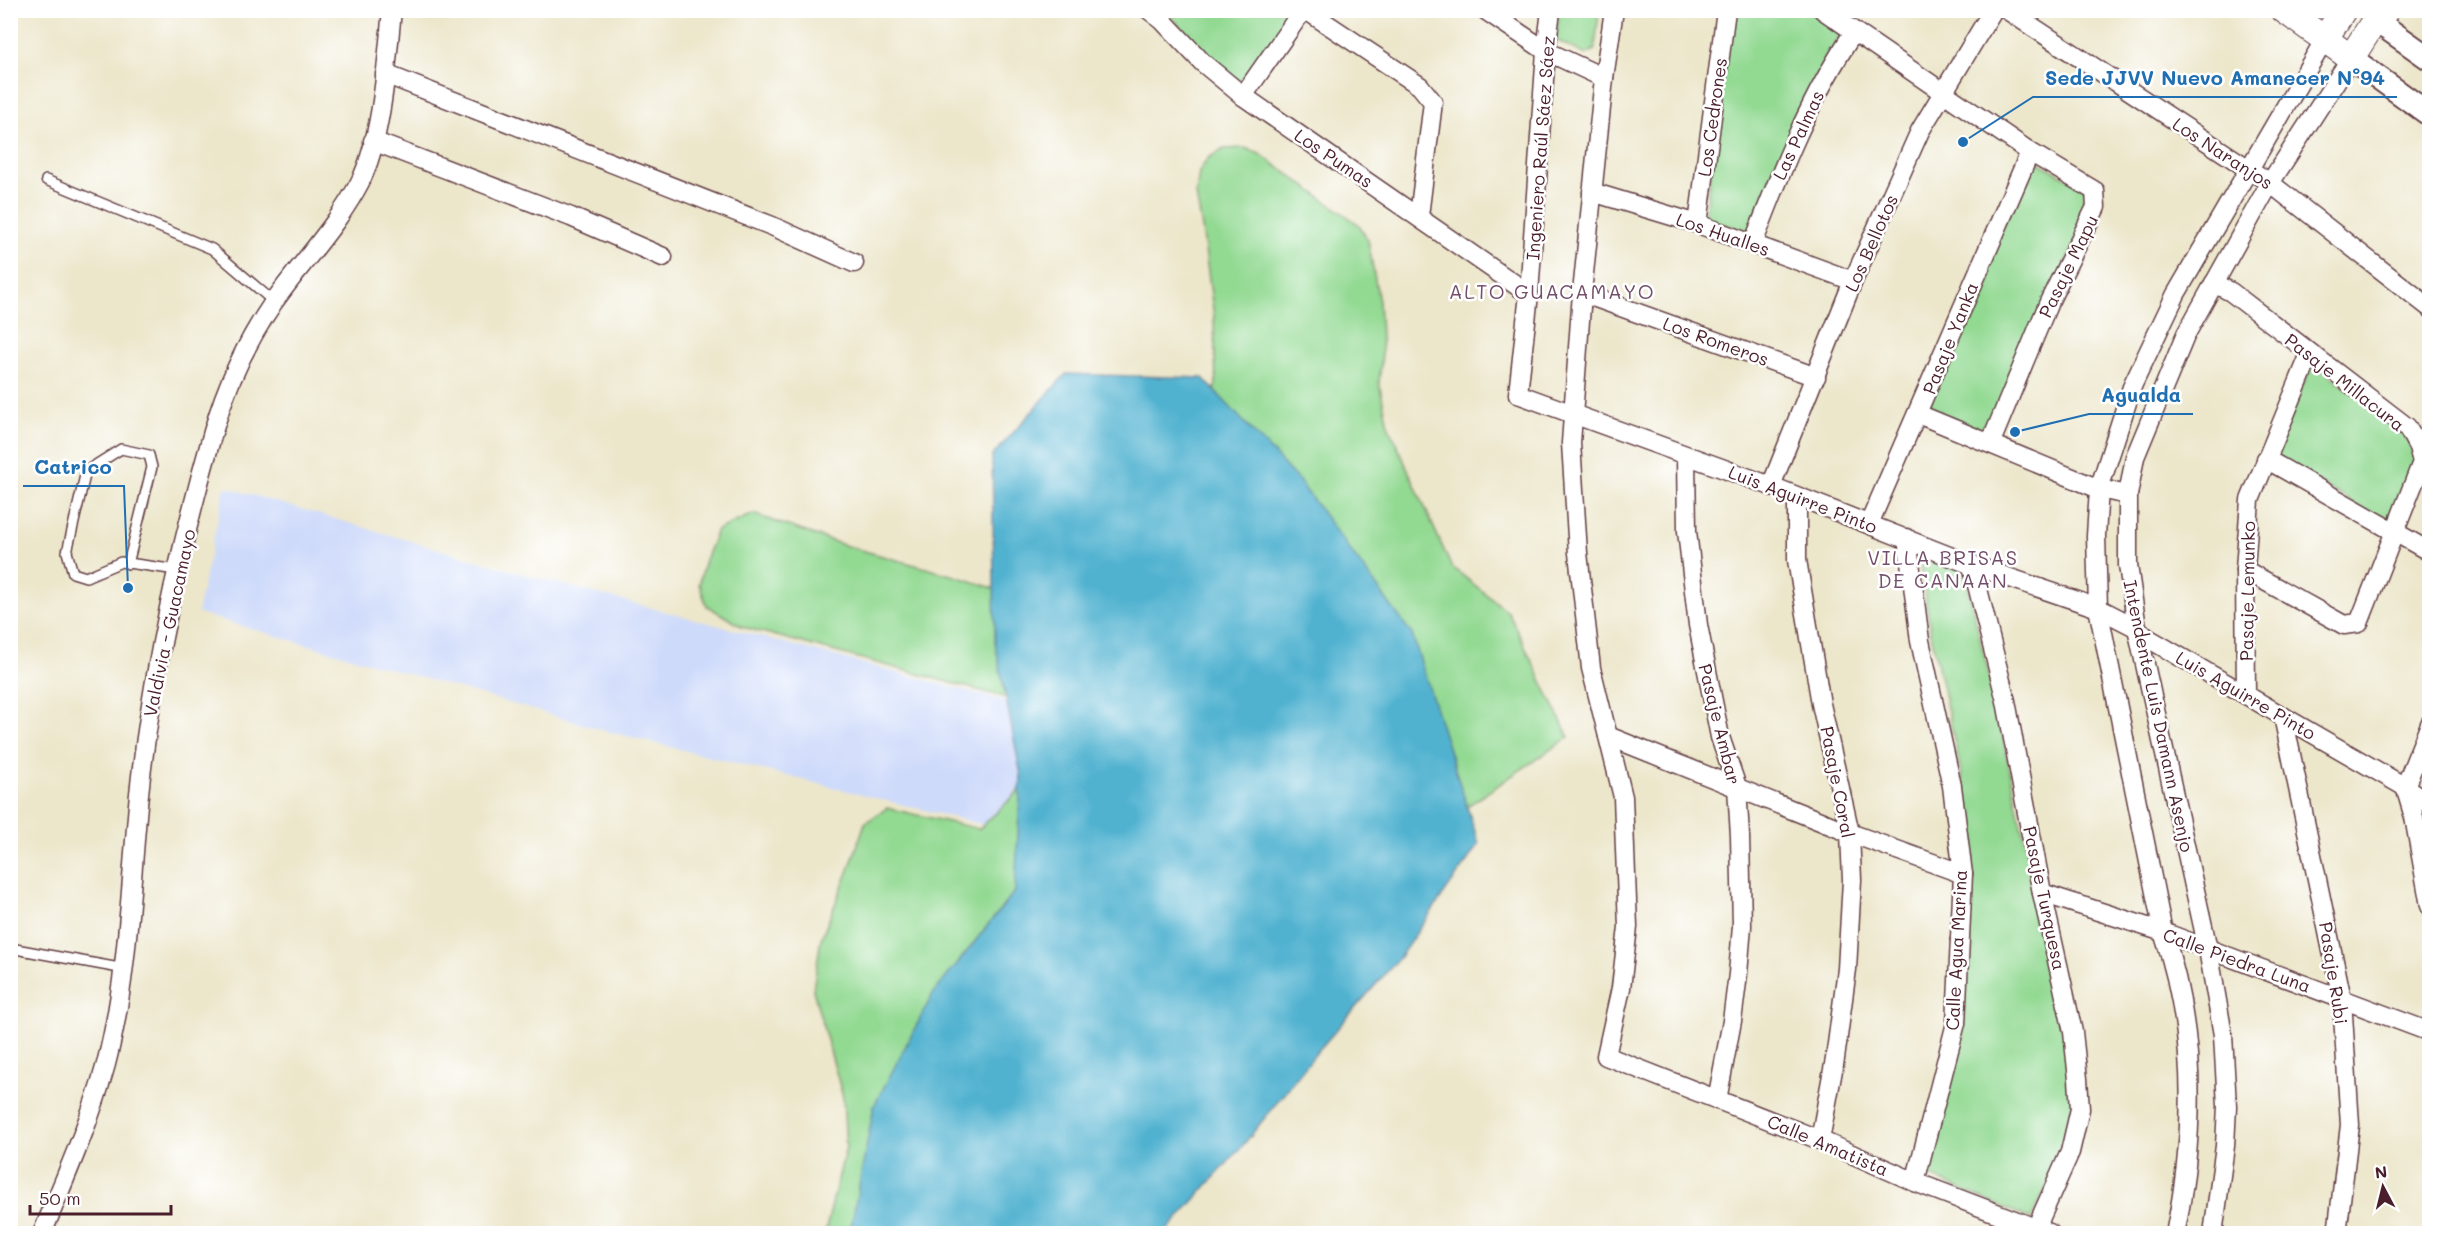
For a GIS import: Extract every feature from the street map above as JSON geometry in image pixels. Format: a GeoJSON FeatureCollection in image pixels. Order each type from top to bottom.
{"type":"FeatureCollection","features":[{"type":"Feature","properties":{"kind":"main road"},"geometry":{"type":"LineString","coordinates":[[2284,10],[2351,58]]}},
{"type":"Feature","properties":{"kind":"main road","name":"Intendente Luis Damann Asenjo"},"geometry":{"type":"LineString","coordinates":[[2325,39],[2343,10]]}},
{"type":"Feature","properties":{"kind":"main road","name":"Intendente Luis Damann Asenjo"},"geometry":{"type":"LineString","coordinates":[[2351,58],[2373,14]]}},
{"type":"Feature","properties":{"kind":"street","name":"Valdivia - Guacamayo"},"geometry":{"type":"LineString","coordinates":[[42,1233],[86,1127],[106,1064],[125,969],[140,794],[159,655],[177,570],[219,410],[238,362],[274,303],[360,183],[373,141],[385,74],[392,10]]}},
{"type":"Feature","properties":{"kind":"street","name":"Los Pumas"},"geometry":{"type":"LineString","coordinates":[[1149,10],[1162,20],[1203,63],[1243,96],[1529,294]]}},
{"type":"Feature","properties":{"kind":"street"},"geometry":{"type":"LineString","coordinates":[[1243,96],[1304,10],[1420,86],[1433,102],[1419,216]]}},
{"type":"Feature","properties":{"kind":"street"},"geometry":{"type":"LineString","coordinates":[[1485,10],[1546,51],[1604,78]]}},
{"type":"Feature","properties":{"kind":"street","name":"Ingeniero Raúl Sáez Sáez"},"geometry":{"type":"LineString","coordinates":[[1518,394],[1529,294],[1546,51],[1551,10]]}},
{"type":"Feature","properties":{"kind":"street"},"geometry":{"type":"LineString","coordinates":[[1614,10],[1592,192],[1571,443],[1581,576],[1591,668],[1608,736],[1850,833],[1963,874]]}},
{"type":"Feature","properties":{"kind":"street","name":"Los Cedrones"},"geometry":{"type":"LineString","coordinates":[[1698,224],[1726,10]]}},
{"type":"Feature","properties":{"kind":"street","name":"Pasaje Mapu"},"geometry":{"type":"LineString","coordinates":[[1823,10],[2030,152],[2095,191],[2096,207],[2049,302],[1991,442]]}},
{"type":"Feature","properties":{"kind":"street","name":"Los Bellotos"},"geometry":{"type":"LineString","coordinates":[[1771,486],[1853,281],[1920,131],[1993,10]]}},
{"type":"Feature","properties":{"kind":"street","name":"Los Naranjos"},"geometry":{"type":"LineString","coordinates":[[2007,10],[2270,183],[2430,308]]}},
{"type":"Feature","properties":{"kind":"street"},"geometry":{"type":"LineString","coordinates":[[2373,14],[2430,59]]}},
{"type":"Feature","properties":{"kind":"street","name":"Las Palmas"},"geometry":{"type":"LineString","coordinates":[[1753,244],[1783,167],[1829,70],[1854,32]]}},
{"type":"Feature","properties":{"kind":"street","name":"Intendente Luis Damann Asenjo"},"geometry":{"type":"LineString","coordinates":[[2175,1233],[2186,1168],[2190,1087],[2183,1009],[2176,970],[2163,932],[2098,608],[2096,545],[2099,489],[2133,384],[2176,294],[2325,39]]}},
{"type":"Feature","properties":{"kind":"street"},"geometry":{"type":"LineString","coordinates":[[2351,58],[2430,115]]}},
{"type":"Feature","properties":{"kind":"street","name":"Intendente Luis Damann Asenjo"},"geometry":{"type":"LineString","coordinates":[[2213,1233],[2221,1186],[2227,1106],[2223,1035],[2208,949],[2137,628],[2128,565],[2128,495],[2135,457],[2161,388],[2186,334],[2270,183],[2351,58]]}},
{"type":"Feature","properties":{"kind":"street"},"geometry":{"type":"LineString","coordinates":[[385,74],[771,226],[854,263]]}},
{"type":"Feature","properties":{"kind":"street"},"geometry":{"type":"LineString","coordinates":[[373,141],[571,217],[663,257]]}},
{"type":"Feature","properties":{"kind":"street","name":"Pasaje Yanka"},"geometry":{"type":"LineString","coordinates":[[1869,524],[2030,152]]}},
{"type":"Feature","properties":{"kind":"street","name":"Los Hualles"},"geometry":{"type":"LineString","coordinates":[[1592,192],[1698,224],[1853,281]]}},
{"type":"Feature","properties":{"kind":"street","name":"Pasaje Millacura"},"geometry":{"type":"LineString","coordinates":[[2214,283],[2231,292],[2407,427],[2418,447],[2422,462],[2359,623],[2344,625],[2245,570]]}},
{"type":"Feature","properties":{"kind":"street","name":"Los Romeros"},"geometry":{"type":"LineString","coordinates":[[1582,293],[1816,377]]}},
{"type":"Feature","properties":{"kind":"street","name":"Pasaje Lemunko"},"geometry":{"type":"LineString","coordinates":[[2246,695],[2245,570],[2250,500],[2310,354]]}},
{"type":"Feature","properties":{"kind":"street","name":"Luis Aguirre Pinto"},"geometry":{"type":"LineString","coordinates":[[1518,394],[1771,486],[1972,565],[2098,608],[2137,628],[2146,637],[2405,787],[2430,804]]}},
{"type":"Feature","properties":{"kind":"street"},"geometry":{"type":"LineString","coordinates":[[1918,414],[1991,442],[2099,489],[2128,495]]}},
{"type":"Feature","properties":{"kind":"street","name":"Pasaje Ambar"},"geometry":{"type":"LineString","coordinates":[[1686,456],[1688,531],[1698,625],[1720,737],[1737,787],[1742,881],[1739,962],[1732,1021],[1717,1100]]}},
{"type":"Feature","properties":{"kind":"street"},"geometry":{"type":"LineString","coordinates":[[2266,459],[2430,552]]}},
{"type":"Feature","properties":{"kind":"street","name":"Pasaje Coral"},"geometry":{"type":"LineString","coordinates":[[1797,497],[1797,560],[1821,704],[1850,833],[1852,880],[1847,969],[1835,1059],[1820,1140]]}},
{"type":"Feature","properties":{"kind":"street","name":"Calle Agua Marina"},"geometry":{"type":"LineString","coordinates":[[1907,538],[1920,641],[1953,786],[1963,874],[1956,1023],[1915,1182]]}},
{"type":"Feature","properties":{"kind":"street","name":"Pasaje Turquesa"},"geometry":{"type":"LineString","coordinates":[[1972,565],[2006,701],[2042,893],[2073,1032],[2080,1109],[2070,1152],[2043,1231]]}},
{"type":"Feature","properties":{"kind":"street","name":"Pasaje Rubi"},"geometry":{"type":"LineString","coordinates":[[2283,716],[2342,999],[2350,1125],[2337,1233]]}},
{"type":"Feature","properties":{"kind":"street"},"geometry":{"type":"LineString","coordinates":[[2430,724],[2405,787],[2414,817],[2430,906]]}},
{"type":"Feature","properties":{"kind":"street","name":"Calle Amatista"},"geometry":{"type":"LineString","coordinates":[[1608,736],[1623,797],[1628,927],[1621,988],[1606,1056],[1820,1140],[1915,1182],[2043,1231]]}},
{"type":"Feature","properties":{"kind":"street","name":"Calle Piedra Luna"},"geometry":{"type":"LineString","coordinates":[[2042,893],[2163,932],[2430,1032]]}},
{"type":"Feature","properties":{"kind":"lane"},"geometry":{"type":"LineString","coordinates":[[46,180],[212,249],[274,303]]}},
{"type":"Feature","properties":{"kind":"lane"},"geometry":{"type":"LineString","coordinates":[[128,564],[152,467],[149,455],[121,449],[86,471],[67,552],[73,573],[86,577],[121,562],[128,564],[177,570]]}},
{"type":"Feature","properties":{"kind":"lane"},"geometry":{"type":"LineString","coordinates":[[10,948],[125,969]]}},
{"type":"Feature","properties":{"kind":"shaded area"},"geometry":{"type":"Polygon","coordinates":[[[225,487],[541,579],[1055,714],[1004,830],[610,732],[197,613],[225,487]]]}},
{"type":"Feature","properties":{"kind":"green space"},"geometry":{"type":"Polygon","coordinates":[[[1292,10],[1293,16],[1245,80],[1234,78],[1212,63],[1173,18],[1164,11],[1292,10]]]}},
{"type":"Feature","properties":{"kind":"green space"},"geometry":{"type":"Polygon","coordinates":[[[1559,11],[1599,11],[1595,49],[1586,55],[1556,40],[1559,11]]]}},
{"type":"Feature","properties":{"kind":"green space"},"geometry":{"type":"Polygon","coordinates":[[[1730,11],[1809,11],[1841,32],[1748,232],[1705,218],[1730,11]]]}},
{"type":"Feature","properties":{"kind":"green space"},"geometry":{"type":"Polygon","coordinates":[[[1245,148],[1260,154],[1358,224],[1368,240],[1379,302],[1382,353],[1379,383],[1388,425],[1451,566],[1508,612],[1569,737],[1447,820],[1062,1233],[825,1233],[846,1147],[843,1097],[813,990],[821,939],[865,823],[887,808],[979,829],[1018,792],[1037,766],[1060,712],[743,627],[707,606],[699,584],[705,560],[717,530],[753,514],[850,547],[962,578],[1045,605],[1204,430],[1216,384],[1214,317],[1196,195],[1199,172],[1208,158],[1224,149],[1245,148]]]}},
{"type":"Feature","properties":{"kind":"green space"},"geometry":{"type":"Polygon","coordinates":[[[2037,161],[2091,192],[2091,206],[1989,435],[1930,411],[1929,404],[2021,184],[2037,161]]]}},
{"type":"Feature","properties":{"kind":"green space"},"geometry":{"type":"Polygon","coordinates":[[[2320,368],[2404,431],[2417,463],[2394,520],[2385,522],[2272,455],[2310,369],[2320,368]]]}},
{"type":"Feature","properties":{"kind":"green space"},"geometry":{"type":"Polygon","coordinates":[[[1930,557],[1959,567],[1965,577],[1996,705],[2066,1040],[2074,1103],[2065,1149],[2031,1219],[1927,1175],[1963,1033],[1971,877],[1964,785],[1932,639],[1920,565],[1930,557]]]}},
{"type":"Feature","properties":{"kind":"water"},"geometry":{"type":"Polygon","coordinates":[[[1066,374],[1203,378],[1299,481],[1412,634],[1479,844],[1399,958],[1317,1052],[1244,1144],[1165,1233],[850,1233],[874,1106],[933,994],[1015,891],[1021,775],[995,643],[992,456],[1066,374]]]}},
{"type":"Feature","properties":{"kind":"place","name":"Sede JJVV Nuevo Amanecer N°94"},"geometry":{"type":"Point","coordinates":[1963,142]}},
{"type":"Feature","properties":{"kind":"place","name":"Agualda"},"geometry":{"type":"Point","coordinates":[2015,432]}},
{"type":"Feature","properties":{"kind":"place","name":"Catrico"},"geometry":{"type":"Point","coordinates":[128,588]}},
{"type":"Feature","properties":{"kind":"district","name":"ALTO GUACAMAYO"},"geometry":{"type":"Point","coordinates":[1552,291]}},
{"type":"Feature","properties":{"kind":"district","name":"VILLA BRISAS DE CANAAN"},"geometry":{"type":"Point","coordinates":[1943,568]}}]}
